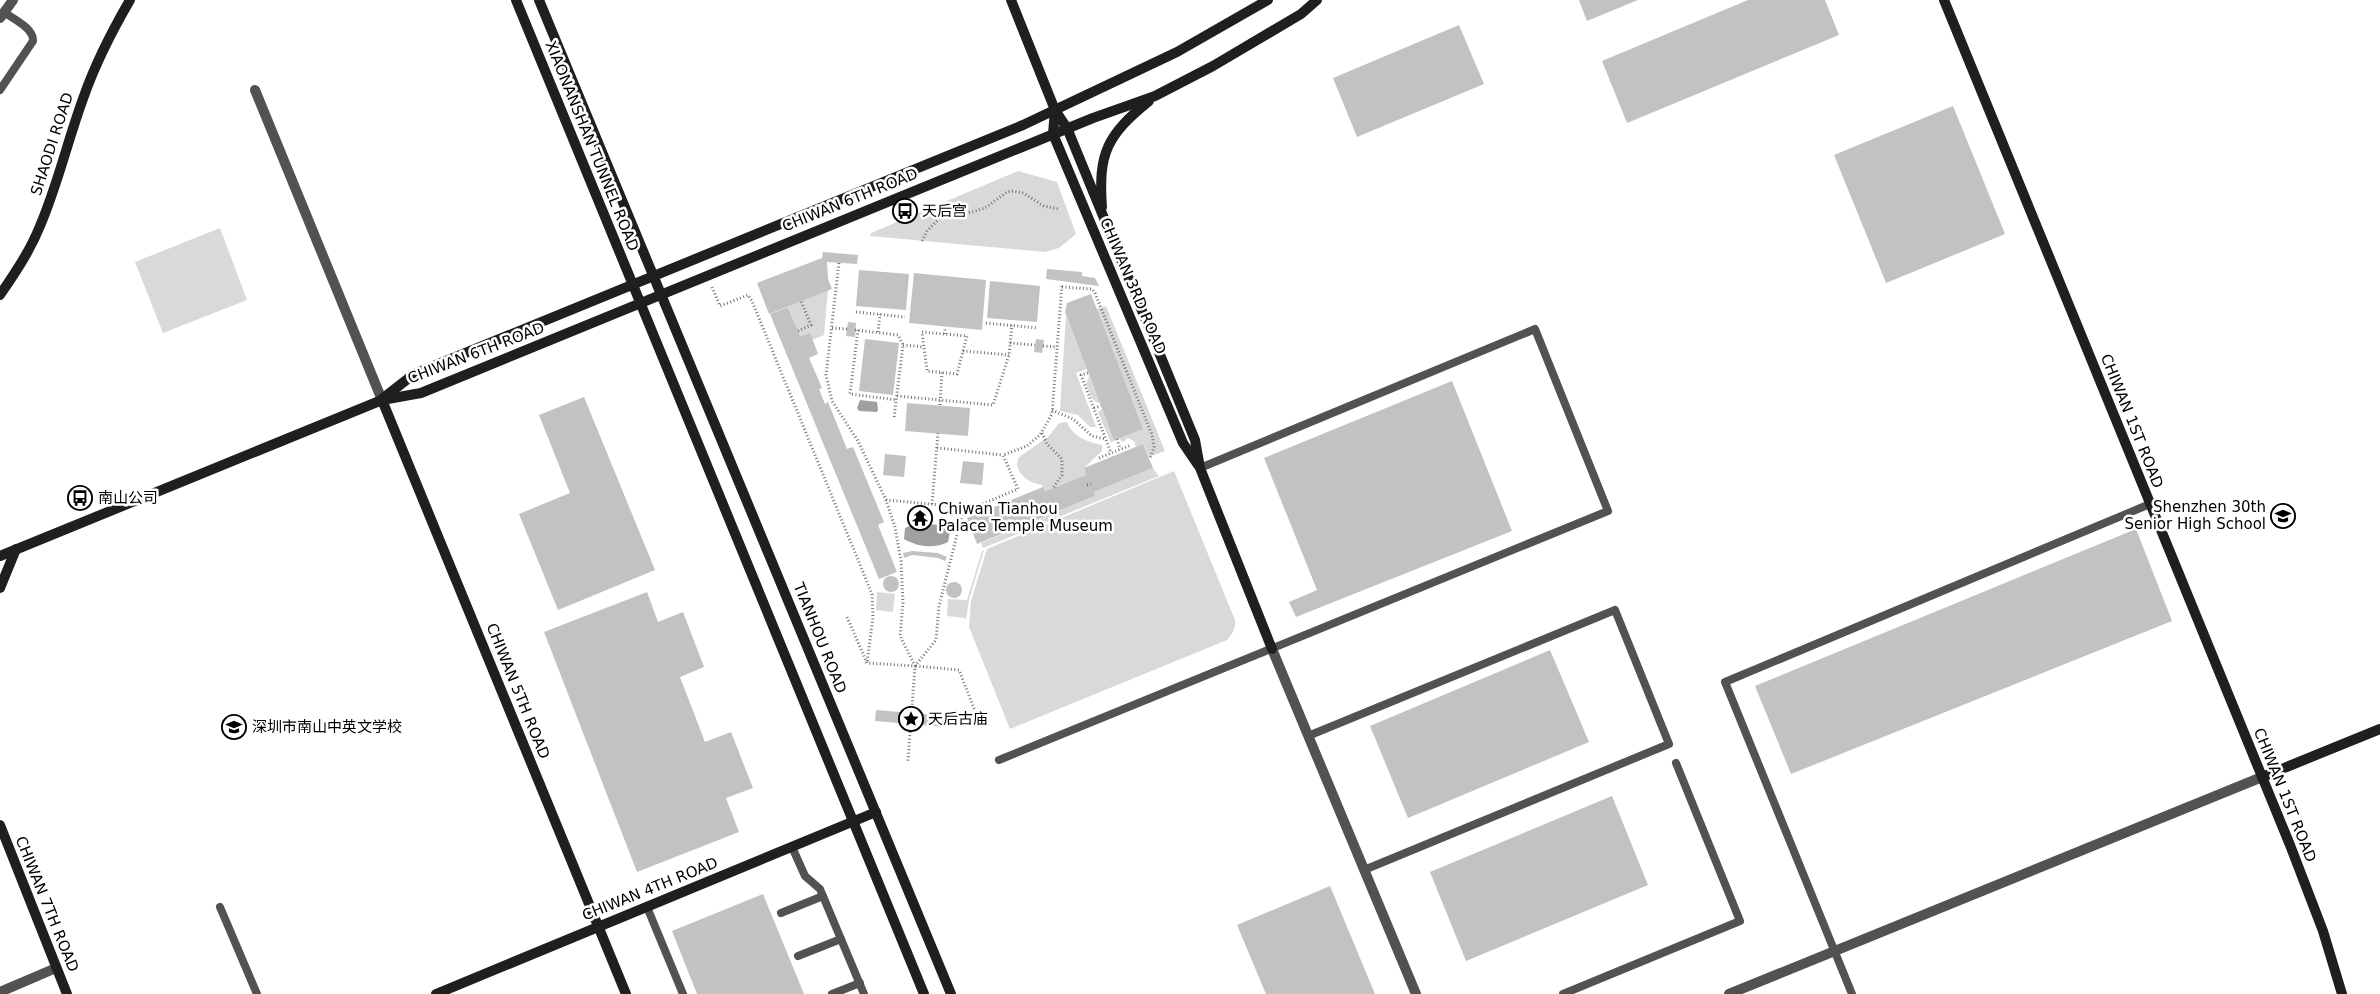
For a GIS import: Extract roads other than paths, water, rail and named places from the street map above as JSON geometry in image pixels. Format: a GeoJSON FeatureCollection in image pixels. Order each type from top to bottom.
{"type":"FeatureCollection","features":[{"type":"Feature","properties":{"kind":"street"},"geometry":{"type":"LineString","coordinates":[[2,15],[13,0]]}},
{"type":"Feature","properties":{"kind":"street","name":"SHAODI ROAD"},"geometry":{"type":"LineString","coordinates":[[0,296],[19,267],[40,228],[83,97],[103,47],[130,0]]}},
{"type":"Feature","properties":{"kind":"street","name":"XIAONANSHAN TUNNEL ROAD"},"geometry":{"type":"LineString","coordinates":[[516,0],[641,302]]}},
{"type":"Feature","properties":{"kind":"street","name":"XIAONANSHAN TUNNEL ROAD"},"geometry":{"type":"LineString","coordinates":[[539,0],[662,294]]}},
{"type":"Feature","properties":{"kind":"street","name":"CHIWAN 3RD ROAD"},"geometry":{"type":"LineString","coordinates":[[1011,0],[1055,110],[1067,128],[1195,440],[1200,468],[1272,649]]}},
{"type":"Feature","properties":{"kind":"street","name":"CHIWAN 6TH ROAD"},"geometry":{"type":"LineString","coordinates":[[382,400],[414,374],[1055,110],[1177,52],[1268,0]]}},
{"type":"Feature","properties":{"kind":"street","name":"CHIWAN 6TH ROAD"},"geometry":{"type":"LineString","coordinates":[[0,556],[382,400],[421,393],[1067,128],[1155,96],[1301,14],[1317,0]]}},
{"type":"Feature","properties":{"kind":"street","name":"CHIWAN 1ST ROAD"},"geometry":{"type":"LineString","coordinates":[[1944,0],[2262,777],[2323,931],[2342,994]]}},
{"type":"Feature","properties":{"kind":"street"},"geometry":{"type":"LineString","coordinates":[[255,90],[382,400]]}},
{"type":"Feature","properties":{"kind":"street"},"geometry":{"type":"LineString","coordinates":[[1103,218],[1102,171],[1107,146],[1128,118],[1155,96]]}},
{"type":"Feature","properties":{"kind":"street","name":"CHIWAN 3RD ROAD"},"geometry":{"type":"LineString","coordinates":[[1055,110],[1053,134],[1183,443],[1200,468]]}},
{"type":"Feature","properties":{"kind":"street","name":"TIANHOU ROAD"},"geometry":{"type":"LineString","coordinates":[[662,294],[951,994]]}},
{"type":"Feature","properties":{"kind":"street"},"geometry":{"type":"LineString","coordinates":[[641,302],[924,994]]}},
{"type":"Feature","properties":{"kind":"street","name":"CHIWAN 5TH ROAD"},"geometry":{"type":"LineString","coordinates":[[382,400],[626,994]]}},
{"type":"Feature","properties":{"kind":"street"},"geometry":{"type":"LineString","coordinates":[[0,588],[16,549]]}},
{"type":"Feature","properties":{"kind":"street"},"geometry":{"type":"LineString","coordinates":[[1272,649],[1416,994]]}},
{"type":"Feature","properties":{"kind":"street"},"geometry":{"type":"LineString","coordinates":[[1729,994],[2380,729]]}},
{"type":"Feature","properties":{"kind":"street","name":"CHIWAN 4TH ROAD"},"geometry":{"type":"LineString","coordinates":[[436,994],[876,812]]}},
{"type":"Feature","properties":{"kind":"street","name":"CHIWAN 7TH ROAD"},"geometry":{"type":"LineString","coordinates":[[0,825],[67,994]]}},
{"type":"Feature","properties":{"kind":"street"},"geometry":{"type":"LineString","coordinates":[[0,992],[56,968]]}},
{"type":"Feature","properties":{"kind":"lane"},"geometry":{"type":"LineString","coordinates":[[0,90],[34,37],[30,31],[2,15]]}},
{"type":"Feature","properties":{"kind":"lane"},"geometry":{"type":"LineString","coordinates":[[999,760],[1608,511],[1535,329],[1200,468]]}},
{"type":"Feature","properties":{"kind":"lane"},"geometry":{"type":"LineString","coordinates":[[1852,994],[1726,682],[2150,504]]}},
{"type":"Feature","properties":{"kind":"lane"},"geometry":{"type":"LineString","coordinates":[[1308,736],[1615,610],[1669,744],[1364,870]]}},
{"type":"Feature","properties":{"kind":"lane"},"geometry":{"type":"LineString","coordinates":[[1563,994],[1740,921],[1676,763]]}},
{"type":"Feature","properties":{"kind":"lane"},"geometry":{"type":"LineString","coordinates":[[792,847],[805,876],[820,890],[823,896],[864,994]]}},
{"type":"Feature","properties":{"kind":"lane"},"geometry":{"type":"LineString","coordinates":[[782,913],[823,896]]}},
{"type":"Feature","properties":{"kind":"lane"},"geometry":{"type":"LineString","coordinates":[[220,907],[257,994]]}},
{"type":"Feature","properties":{"kind":"lane"},"geometry":{"type":"LineString","coordinates":[[647,907],[684,994]]}},
{"type":"Feature","properties":{"kind":"lane"},"geometry":{"type":"LineString","coordinates":[[798,956],[841,940]]}},
{"type":"Feature","properties":{"kind":"lane"},"geometry":{"type":"LineString","coordinates":[[832,994],[860,983]]}},
{"type":"Feature","properties":{"kind":"place","name":"天后宫"},"geometry":{"type":"Point","coordinates":[905,211]}},
{"type":"Feature","properties":{"kind":"place","name":"南山公司"},"geometry":{"type":"Point","coordinates":[80,498]}},
{"type":"Feature","properties":{"kind":"place","name":"Shenzhen 30th Senior High School"},"geometry":{"type":"Point","coordinates":[2283,516]}},
{"type":"Feature","properties":{"kind":"place","name":"Chiwan Tianhou Palace Temple Museum"},"geometry":{"type":"Point","coordinates":[920,518]}},
{"type":"Feature","properties":{"kind":"place","name":"天后古庙"},"geometry":{"type":"Point","coordinates":[911,719]}},
{"type":"Feature","properties":{"kind":"place","name":"深圳市南山中英文学校"},"geometry":{"type":"Point","coordinates":[234,727]}}]}
